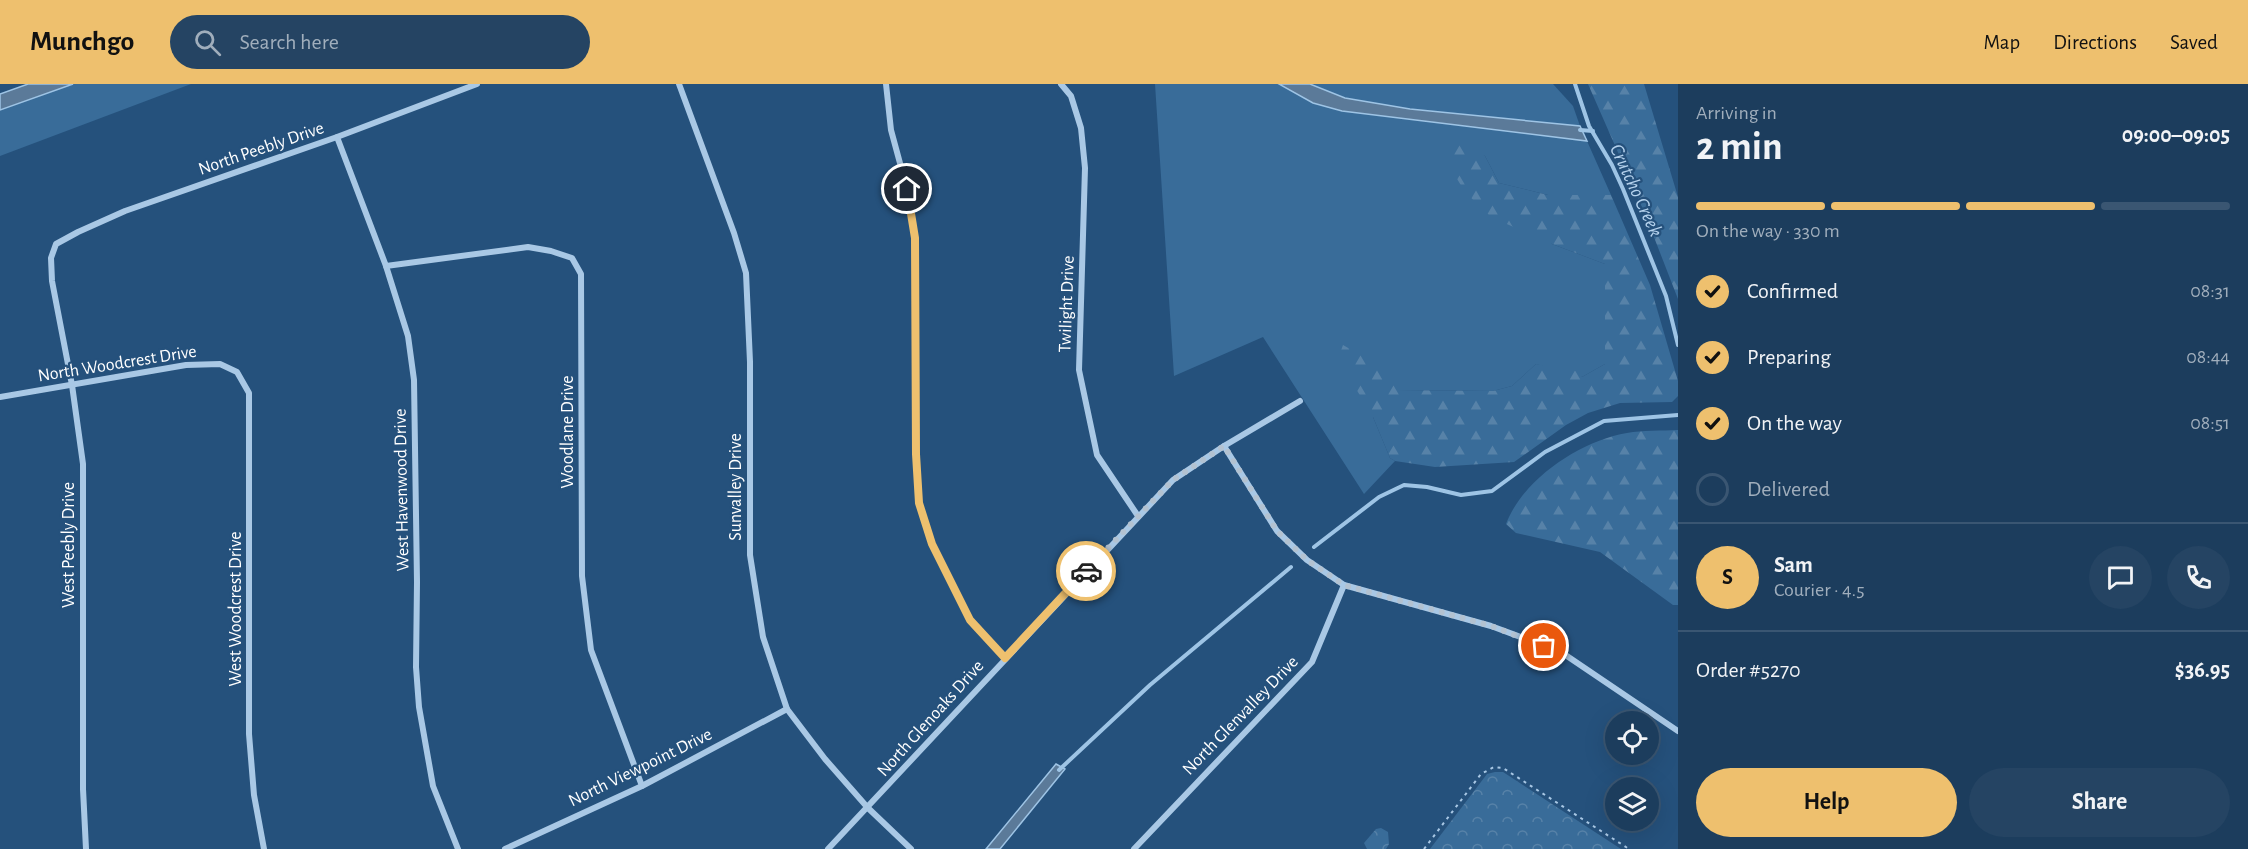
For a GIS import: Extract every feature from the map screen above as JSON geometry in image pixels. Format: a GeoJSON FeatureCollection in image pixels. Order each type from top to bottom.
{"type":"FeatureCollection","features":[{"type":"Feature","properties":{"kind":"street","name":"North Peebly Drive"},"geometry":{"type":"LineString","coordinates":[[56,244],[125,211],[336,137],[477,84]]}},
{"type":"Feature","properties":{"kind":"street","name":"Sunvalley Drive"},"geometry":{"type":"LineString","coordinates":[[679,84],[734,233],[746,273],[750,362],[750,555],[763,637],[788,709],[825,759],[868,808],[911,849]]}},
{"type":"Feature","properties":{"kind":"street"},"geometry":{"type":"LineString","coordinates":[[886,84],[891,130],[907,189],[915,238],[916,454],[919,503],[932,544],[970,620],[1005,658]]}},
{"type":"Feature","properties":{"kind":"street","name":"Twilight Drive"},"geometry":{"type":"LineString","coordinates":[[1061,84],[1071,96],[1081,128],[1085,168],[1079,370],[1097,455],[1138,516]]}},
{"type":"Feature","properties":{"kind":"street","name":"West Havenwood Drive"},"geometry":{"type":"LineString","coordinates":[[336,137],[386,266],[408,336],[414,380],[418,707],[433,786],[458,849]]}},
{"type":"Feature","properties":{"kind":"street","name":"West Peebly Drive"},"geometry":{"type":"LineString","coordinates":[[56,244],[51,258],[52,281],[72,385],[83,464],[83,789],[86,849]]}},
{"type":"Feature","properties":{"kind":"street","name":"Woodlane Drive"},"geometry":{"type":"LineString","coordinates":[[386,266],[528,247],[572,258],[581,274],[582,576],[590,639],[602,684],[642,786]]}},
{"type":"Feature","properties":{"kind":"street","name":"North Woodcrest Drive"},"geometry":{"type":"LineString","coordinates":[[0,398],[186,365],[220,364],[237,372]]}},
{"type":"Feature","properties":{"kind":"street","name":"West Woodcrest Drive"},"geometry":{"type":"LineString","coordinates":[[237,372],[249,393],[249,734],[254,795],[264,849]]}},
{"type":"Feature","properties":{"kind":"street","name":"North Glenoaks Drive"},"geometry":{"type":"LineString","coordinates":[[828,849],[1173,480],[1224,446],[1300,401]]}},
{"type":"Feature","properties":{"kind":"street"},"geometry":{"type":"LineString","coordinates":[[1224,446],[1277,531],[1307,560],[1344,585],[1491,626],[1561,652],[1678,731]]}},
{"type":"Feature","properties":{"kind":"street","name":"North Glenvalley Drive"},"geometry":{"type":"LineString","coordinates":[[1134,849],[1312,662],[1344,585]]}},
{"type":"Feature","properties":{"kind":"street","name":"North Viewpoint Drive"},"geometry":{"type":"LineString","coordinates":[[505,849],[642,786],[788,709]]}},
{"type":"Feature","properties":{"kind":"path"},"geometry":{"type":"LineString","coordinates":[[1424,849],[1481,774],[1494,767],[1503,768],[1629,849]]}},
{"type":"Feature","properties":{"kind":"green space"},"geometry":{"type":"Polygon","coordinates":[[[73,84],[191,84],[0,156],[0,110],[73,84]]]}},
{"type":"Feature","properties":{"kind":"green space"},"geometry":{"type":"Polygon","coordinates":[[[1155,84],[1279,84],[1313,103],[1366,114],[1587,141],[1611,195],[1548,195],[1499,183],[1485,156],[1448,142],[1552,244],[1605,264],[1605,364],[1582,377],[1536,364],[1512,386],[1493,391],[1396,390],[1373,417],[1390,458],[1395,461],[1364,494],[1263,337],[1174,376],[1155,84]]]}},
{"type":"Feature","properties":{"kind":"green space"},"geometry":{"type":"Polygon","coordinates":[[[1310,84],[1553,84],[1573,106],[1580,126],[1410,109],[1345,98],[1310,84]]]}},
{"type":"Feature","properties":{"kind":"green space"},"geometry":{"type":"Polygon","coordinates":[[[1588,84],[1644,84],[1678,197],[1678,299],[1645,214],[1588,84]]]}},
{"type":"Feature","properties":{"kind":"green space"},"geometry":{"type":"Polygon","coordinates":[[[1465,141],[1485,156],[1499,183],[1548,195],[1611,195],[1650,285],[1678,381],[1678,396],[1672,402],[1620,403],[1588,413],[1566,425],[1514,462],[1435,467],[1395,461],[1390,458],[1373,417],[1338,359],[1343,345],[1388,371],[1397,390],[1493,391],[1512,386],[1536,364],[1576,371],[1582,377],[1605,364],[1605,264],[1491,217],[1465,192],[1445,159],[1447,142],[1465,141]]]}},
{"type":"Feature","properties":{"kind":"green space"},"geometry":{"type":"Polygon","coordinates":[[[1678,430],[1678,605],[1673,605],[1600,552],[1516,533],[1506,524],[1514,507],[1525,492],[1555,465],[1573,453],[1609,437],[1627,433],[1678,430]]]}},
{"type":"Feature","properties":{"kind":"green space"},"geometry":{"type":"Polygon","coordinates":[[[1503,772],[1621,849],[1430,849],[1487,774],[1503,772]]]}},
{"type":"Feature","properties":{"kind":"green space"},"geometry":{"type":"Polygon","coordinates":[[[1381,828],[1388,832],[1389,844],[1386,849],[1367,849],[1364,843],[1376,829],[1381,828]]]}},
{"type":"Feature","properties":{"kind":"shaded area"},"geometry":{"type":"Polygon","coordinates":[[[28,84],[73,84],[0,110],[0,94],[28,84]]]}},
{"type":"Feature","properties":{"kind":"shaded area"},"geometry":{"type":"Polygon","coordinates":[[[1279,84],[1310,84],[1345,98],[1410,109],[1580,126],[1587,141],[1342,111],[1313,103],[1279,84]]]}},
{"type":"Feature","properties":{"kind":"shaded area"},"geometry":{"type":"Polygon","coordinates":[[[1056,764],[1065,769],[1000,849],[986,849],[1056,764]]]}},
{"type":"Feature","properties":{"kind":"waterway","name":"Crutcho Creek"},"geometry":{"type":"LineString","coordinates":[[1575,84],[1589,126],[1623,189],[1666,296],[1678,345]]}},
{"type":"Feature","properties":{"kind":"waterway"},"geometry":{"type":"LineString","coordinates":[[1580,130],[1593,131]]}},
{"type":"Feature","properties":{"kind":"waterway"},"geometry":{"type":"LineString","coordinates":[[1314,547],[1379,497],[1404,485],[1427,487],[1461,495],[1492,491],[1545,452],[1604,421],[1678,415]]}},
{"type":"Feature","properties":{"kind":"waterway"},"geometry":{"type":"LineString","coordinates":[[1059,770],[1150,685],[1291,567]]}},
{"type":"Feature","properties":{"kind":"way so far"},"geometry":{"type":"LineString","coordinates":[[1086,571],[1173,480],[1224,446],[1277,531],[1307,560],[1344,585],[1491,626],[1544,646]]}},
{"type":"Feature","properties":{"kind":"route"},"geometry":{"type":"LineString","coordinates":[[907,189],[915,238],[916,454],[919,503],[932,544],[970,620],[1005,658],[1086,571]]}}]}
